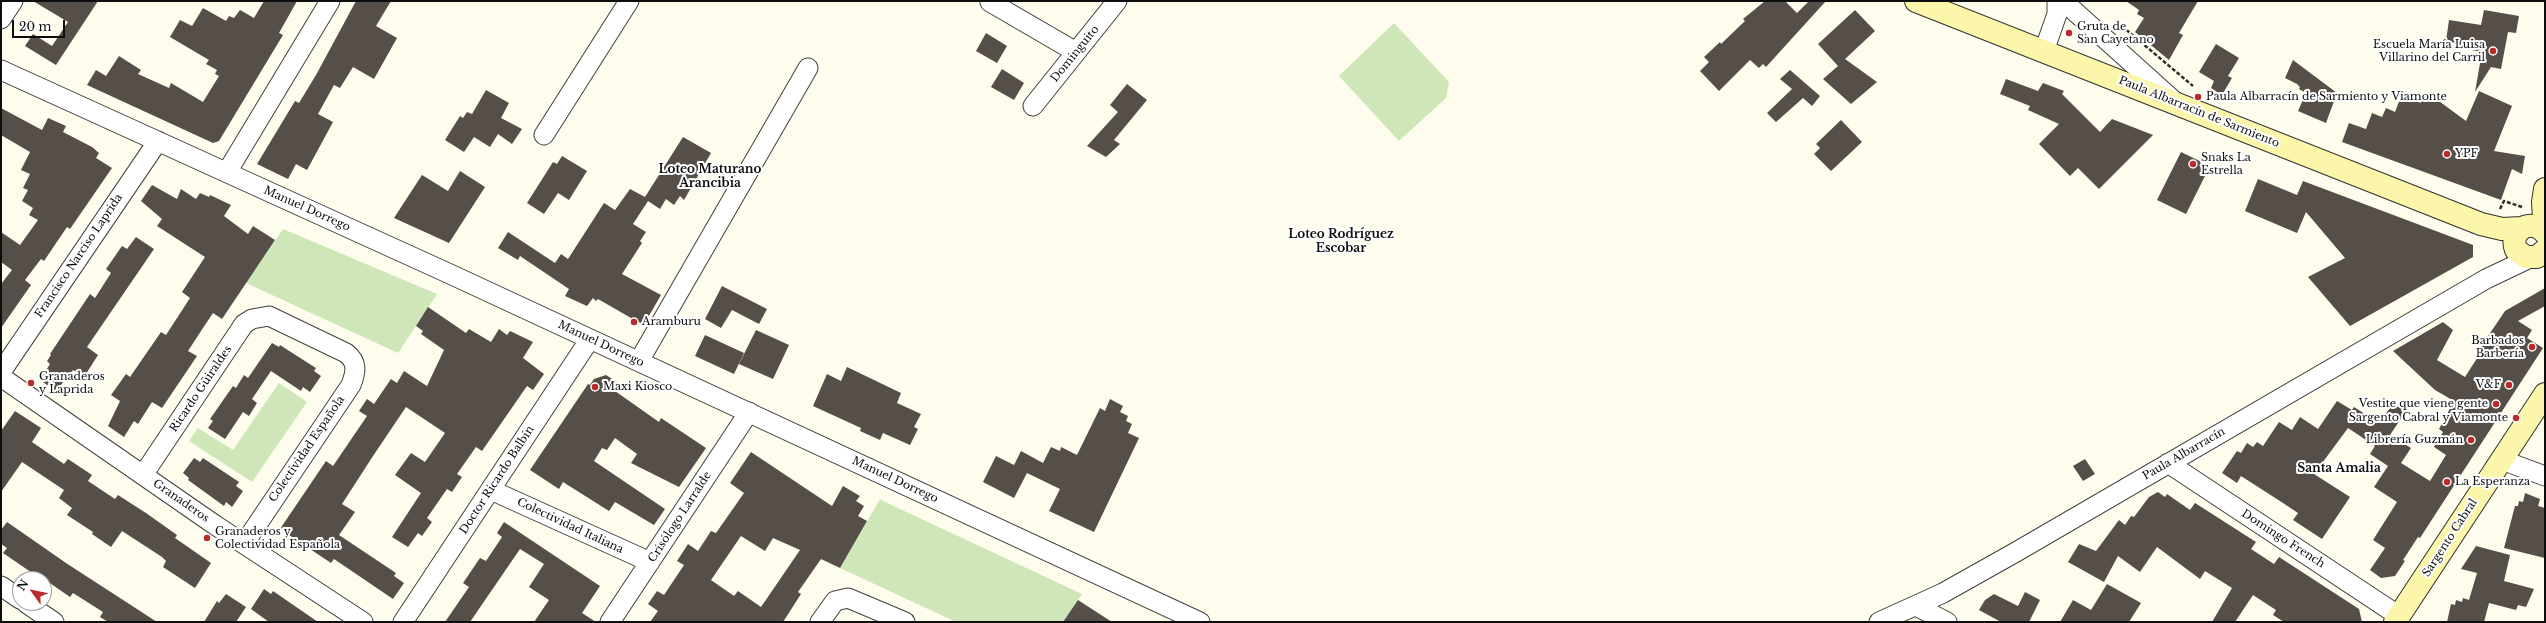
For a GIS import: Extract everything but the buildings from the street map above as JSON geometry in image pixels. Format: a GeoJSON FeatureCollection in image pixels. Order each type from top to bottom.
{"type":"FeatureCollection","features":[{"type":"Feature","properties":{"kind":"main road","name":"Paula Albarracín de Sarmiento"},"geometry":{"type":"LineString","coordinates":[[1916,1],[2532,243]]}},
{"type":"Feature","properties":{"kind":"main road"},"geometry":{"type":"LineString","coordinates":[[2532,243],[2544,195]]}},
{"type":"Feature","properties":{"kind":"main road","name":"Sargento Cabral"},"geometry":{"type":"LineString","coordinates":[[2397,619],[2545,394]]}},
{"type":"Feature","properties":{"kind":"street"},"geometry":{"type":"LineString","coordinates":[[1,19],[13,1]]}},
{"type":"Feature","properties":{"kind":"street"},"geometry":{"type":"LineString","coordinates":[[227,172],[330,1]]}},
{"type":"Feature","properties":{"kind":"street"},"geometry":{"type":"LineString","coordinates":[[544,135],[629,1]]}},
{"type":"Feature","properties":{"kind":"street","name":"Dominguito"},"geometry":{"type":"LineString","coordinates":[[1033,106],[1117,1]]}},
{"type":"Feature","properties":{"kind":"street"},"geometry":{"type":"LineString","coordinates":[[2044,51],[2057,14],[2057,1]]}},
{"type":"Feature","properties":{"kind":"street"},"geometry":{"type":"LineString","coordinates":[[2063,1],[2175,102]]}},
{"type":"Feature","properties":{"kind":"street"},"geometry":{"type":"LineString","coordinates":[[990,2],[1076,52]]}},
{"type":"Feature","properties":{"kind":"street"},"geometry":{"type":"LineString","coordinates":[[639,361],[808,68]]}},
{"type":"Feature","properties":{"kind":"street","name":"Manuel Dorrego"},"geometry":{"type":"LineString","coordinates":[[1,70],[639,361],[1200,622]]}},
{"type":"Feature","properties":{"kind":"street","name":"Francisco Narciso Laprida"},"geometry":{"type":"LineString","coordinates":[[1,372],[158,141]]}},
{"type":"Feature","properties":{"kind":"street","name":"Paula Albarracín"},"geometry":{"type":"LineString","coordinates":[[1878,622],[1916,606],[1990,567],[2486,279],[2505,261],[2532,243]]}},
{"type":"Feature","properties":{"kind":"street","name":"Colectividad Española"},"geometry":{"type":"LineString","coordinates":[[244,544],[351,385],[356,371],[354,362],[346,353],[269,316]]}},
{"type":"Feature","properties":{"kind":"street","name":"Ricardo Güiraldes"},"geometry":{"type":"LineString","coordinates":[[143,475],[244,324],[252,319],[269,316]]}},
{"type":"Feature","properties":{"kind":"street","name":"Doctor Ricardo Balbín"},"geometry":{"type":"LineString","coordinates":[[403,622],[590,339]]}},
{"type":"Feature","properties":{"kind":"street","name":"Granaderos"},"geometry":{"type":"LineString","coordinates":[[1,377],[244,544],[363,622]]}},
{"type":"Feature","properties":{"kind":"street","name":"Crisólogo Larralde"},"geometry":{"type":"LineString","coordinates":[[610,622],[749,412]]}},
{"type":"Feature","properties":{"kind":"street"},"geometry":{"type":"LineString","coordinates":[[2502,460],[2545,476]]}},
{"type":"Feature","properties":{"kind":"street","name":"Domingo French"},"geometry":{"type":"LineString","coordinates":[[2168,463],[2397,619]]}},
{"type":"Feature","properties":{"kind":"street","name":"Colectividad Italiana"},"geometry":{"type":"LineString","coordinates":[[491,490],[650,562]]}},
{"type":"Feature","properties":{"kind":"street"},"geometry":{"type":"LineString","coordinates":[[1,586],[12,594]]}},
{"type":"Feature","properties":{"kind":"street"},"geometry":{"type":"LineString","coordinates":[[820,622],[835,601],[842,598],[854,599],[905,622]]}},
{"type":"Feature","properties":{"kind":"street"},"geometry":{"type":"LineString","coordinates":[[1916,606],[1946,622]]}},
{"type":"Feature","properties":{"kind":"street"},"geometry":{"type":"LineString","coordinates":[[35,611],[46,620]]}},
{"type":"Feature","properties":{"kind":"path"},"geometry":{"type":"LineString","coordinates":[[2115,21],[2193,86]]}},
{"type":"Feature","properties":{"kind":"green space"},"geometry":{"type":"Polygon","coordinates":[[[1394,23],[1449,82],[1446,98],[1399,141],[1339,76],[1394,23]]]}},
{"type":"Feature","properties":{"kind":"green space"},"geometry":{"type":"Polygon","coordinates":[[[283,229],[437,294],[398,353],[246,283],[283,229]]]}},
{"type":"Feature","properties":{"kind":"green space"},"geometry":{"type":"Polygon","coordinates":[[[279,383],[307,402],[252,482],[189,441],[198,428],[233,450],[279,383]]]}},
{"type":"Feature","properties":{"kind":"green space"},"geometry":{"type":"Polygon","coordinates":[[[880,499],[1082,594],[1063,622],[956,622],[840,568],[880,499]]]}},
{"type":"Feature","properties":{"kind":"place","name":"Gruta de San Cayetano"},"geometry":{"type":"Point","coordinates":[2069,33]}},
{"type":"Feature","properties":{"kind":"place","name":"Escuela María Luisa Villarino del Carril"},"geometry":{"type":"Point","coordinates":[2493,51]}},
{"type":"Feature","properties":{"kind":"place","name":"Paula Albarracín de Sarmiento y Viamonte"},"geometry":{"type":"Point","coordinates":[2198,97]}},
{"type":"Feature","properties":{"kind":"place","name":"YPF"},"geometry":{"type":"Point","coordinates":[2447,154]}},
{"type":"Feature","properties":{"kind":"place","name":"Snaks La Estrella"},"geometry":{"type":"Point","coordinates":[2193,164]}},
{"type":"Feature","properties":{"kind":"place","name":"Aramburu"},"geometry":{"type":"Point","coordinates":[634,322]}},
{"type":"Feature","properties":{"kind":"place","name":"Barbados Barbería"},"geometry":{"type":"Point","coordinates":[2532,347]}},
{"type":"Feature","properties":{"kind":"place","name":"Granaderos y Laprida"},"geometry":{"type":"Point","coordinates":[31,383]}},
{"type":"Feature","properties":{"kind":"place","name":"V&F"},"geometry":{"type":"Point","coordinates":[2509,385]}},
{"type":"Feature","properties":{"kind":"place","name":"Maxi Kiosco"},"geometry":{"type":"Point","coordinates":[595,387]}},
{"type":"Feature","properties":{"kind":"place","name":"Vestite que viene gente"},"geometry":{"type":"Point","coordinates":[2496,404]}},
{"type":"Feature","properties":{"kind":"place","name":"Sargento Cabral y Viamonte"},"geometry":{"type":"Point","coordinates":[2516,418]}},
{"type":"Feature","properties":{"kind":"place","name":"Librería Guzmán"},"geometry":{"type":"Point","coordinates":[2471,440]}},
{"type":"Feature","properties":{"kind":"place","name":"La Esperanza"},"geometry":{"type":"Point","coordinates":[2447,482]}},
{"type":"Feature","properties":{"kind":"place","name":"Granaderos y Colectividad Española"},"geometry":{"type":"Point","coordinates":[207,538]}},
{"type":"Feature","properties":{"kind":"district","name":"Loteo Maturano Arancibia"},"geometry":{"type":"Point","coordinates":[710,177]}},
{"type":"Feature","properties":{"kind":"district","name":"Loteo Rodríguez Escobar"},"geometry":{"type":"Point","coordinates":[1341,242]}},
{"type":"Feature","properties":{"kind":"district","name":"Santa Amalia"},"geometry":{"type":"Point","coordinates":[2339,469]}}]}
